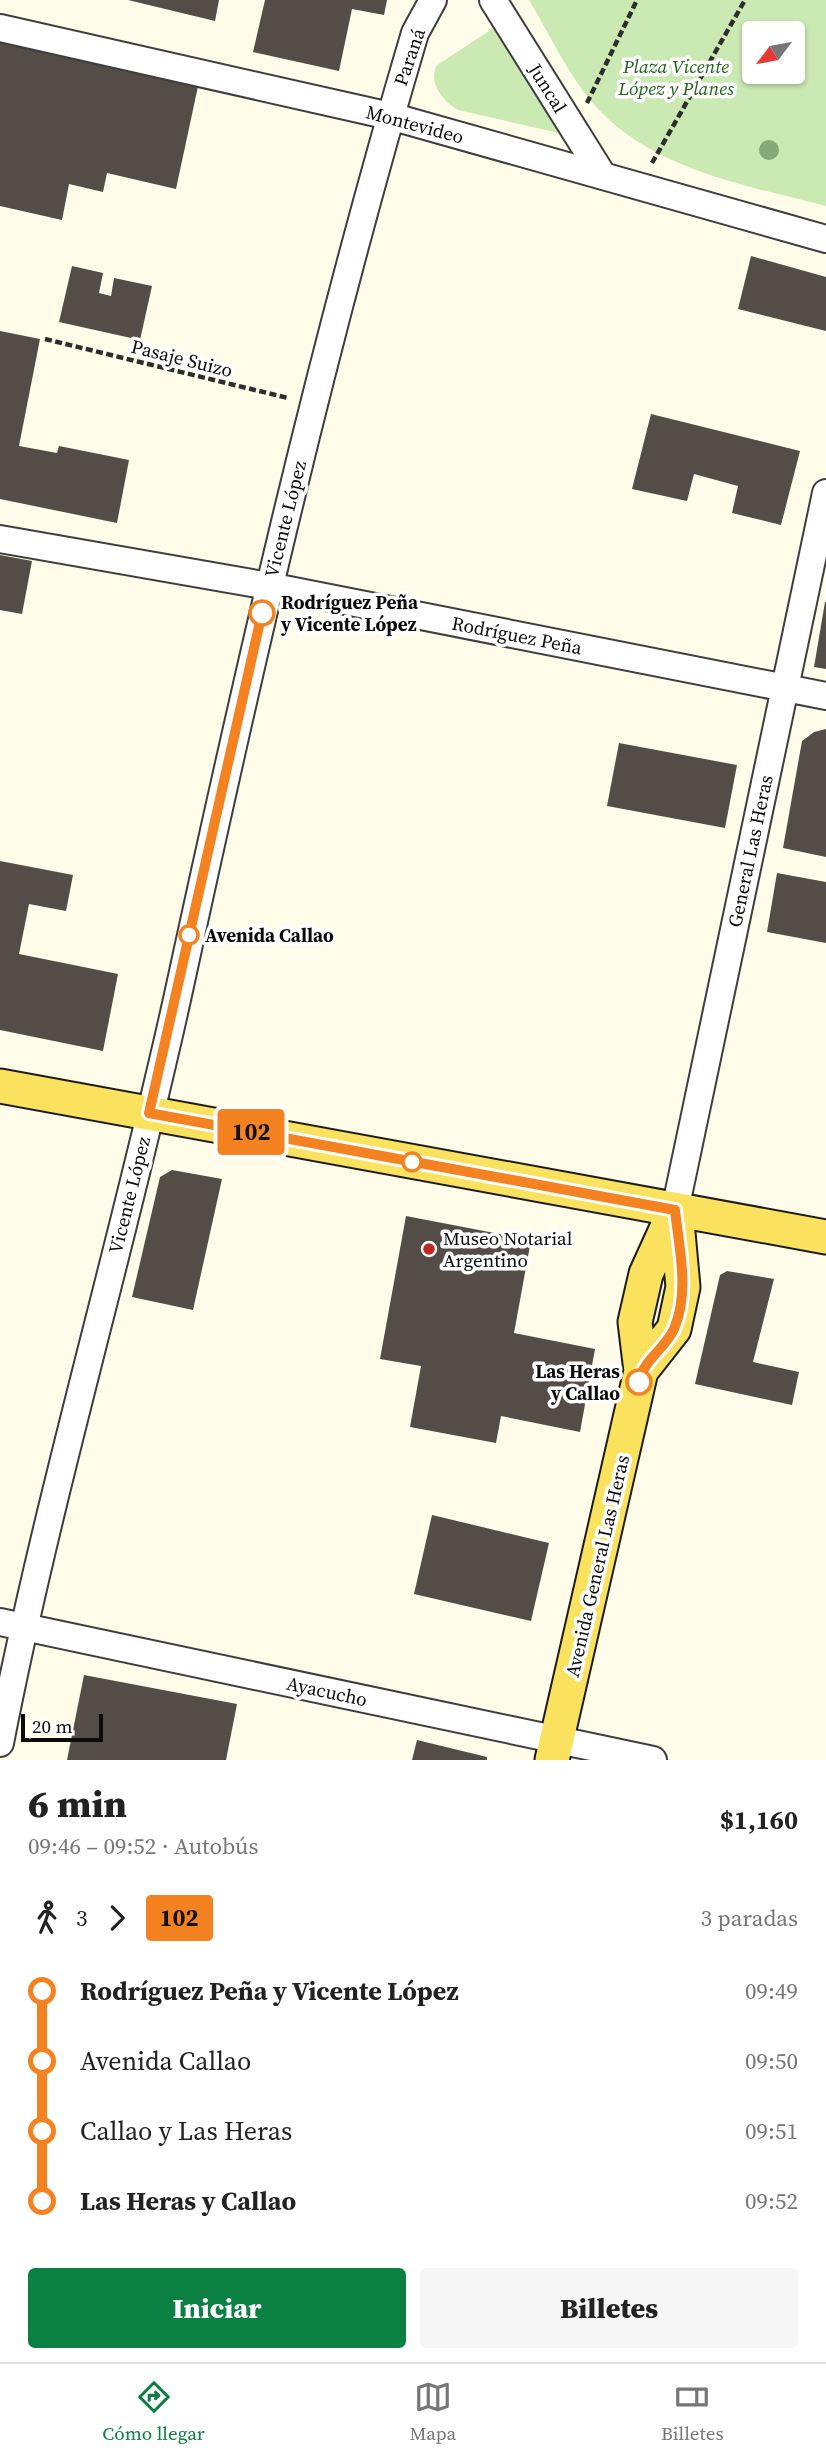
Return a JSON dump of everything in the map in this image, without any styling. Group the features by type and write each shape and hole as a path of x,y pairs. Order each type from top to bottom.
{"main road":[{"path":"0,1086 826,1237"},
{"name":"Avenida General Las Heras","path":"555,1750 641,1371 635,1322 646,1274 675,1210"}],"street":[{"name":"Paraná","path":"390,116 415,33 433,0"},
{"name":"Juncal","path":"493,0 603,176"},
{"name":"Montevideo","path":"0,28 390,116 826,239"},
{"name":"Vicente López","path":"0,1743 11,1625 149,1113 269,586 344,276 390,116"},
{"name":"General Las Heras","path":"675,1210 826,493"},
{"name":"Rodríguez Peña","path":"0,539 269,586 826,696"},
{"name":"Ayacucho","path":"11,1625 555,1750 653,1760"}],"path":[{"path":"572,127 589,99 637,0"},
{"path":"642,187 656,154 746,0"},
{"name":"Pasaje Suizo","path":"45,339 313,404"}],"green space":[{"name":"Plaza Vicente López y Planes","path":"529,0 826,0 826,206 731,181 669,159 614,124 591,101 566,65"},
{"path":"494,28 509,34 572,136 458,110 438,91 434,78 437,65"}],"building":[{"path":"128,0 219,0 215,21"},
{"path":"265,0 387,0 384,15 352,9 339,71 253,52"},
{"path":"0,33 200,77 176,189 107,173 103,192 69,184 62,220 0,206"},
{"path":"751,256 826,277 826,331 738,309"},
{"path":"72,266 103,273 99,293 111,296 114,278 152,286 140,340 59,322"},
{"path":"0,331 40,339 19,446 57,453 59,446 129,460 117,523 0,499"},
{"path":"651,414 800,451 781,525 732,513 738,486 694,474 687,501 632,489"},
{"path":"0,555 32,561 22,614 0,610"},
{"path":"826,602 826,669 814,667"},
{"path":"826,729 826,857 783,848 802,741 814,732"},
{"path":"619,743 737,765 725,828 607,806"},
{"path":"0,861 73,875 66,911 29,904 19,954 118,974 103,1051 0,1030"},
{"path":"777,873 826,882 826,943 767,932"},
{"path":"172,1170 222,1179 193,1310 132,1297 160,1177"},
{"path":"406,1216 531,1240 514,1333 595,1349 580,1432 501,1416 496,1443 410,1427 421,1366 380,1359"},
{"path":"727,1271 774,1279 753,1362 799,1372 792,1405 695,1384 720,1275"},
{"path":"432,1515 549,1543 531,1621 414,1594"},
{"path":"84,1675 237,1704 226,1760 67,1760"},
{"path":"417,1740 487,1757 487,1760 412,1760"}],"bus line":[{"name":"102","path":"262,613 149,1113 675,1210 683,1287 674,1329 641,1371 639,1382"}],"place":[{"name":"Rodríguez Peña y Vicente López","path":"262,613"},
{"name":"Avenida Callao","path":"189,935"},
{"name":"Museo Notarial Argentino","path":"429,1249"},
{"name":"Las Heras y Callao","path":"639,1382"}]}
